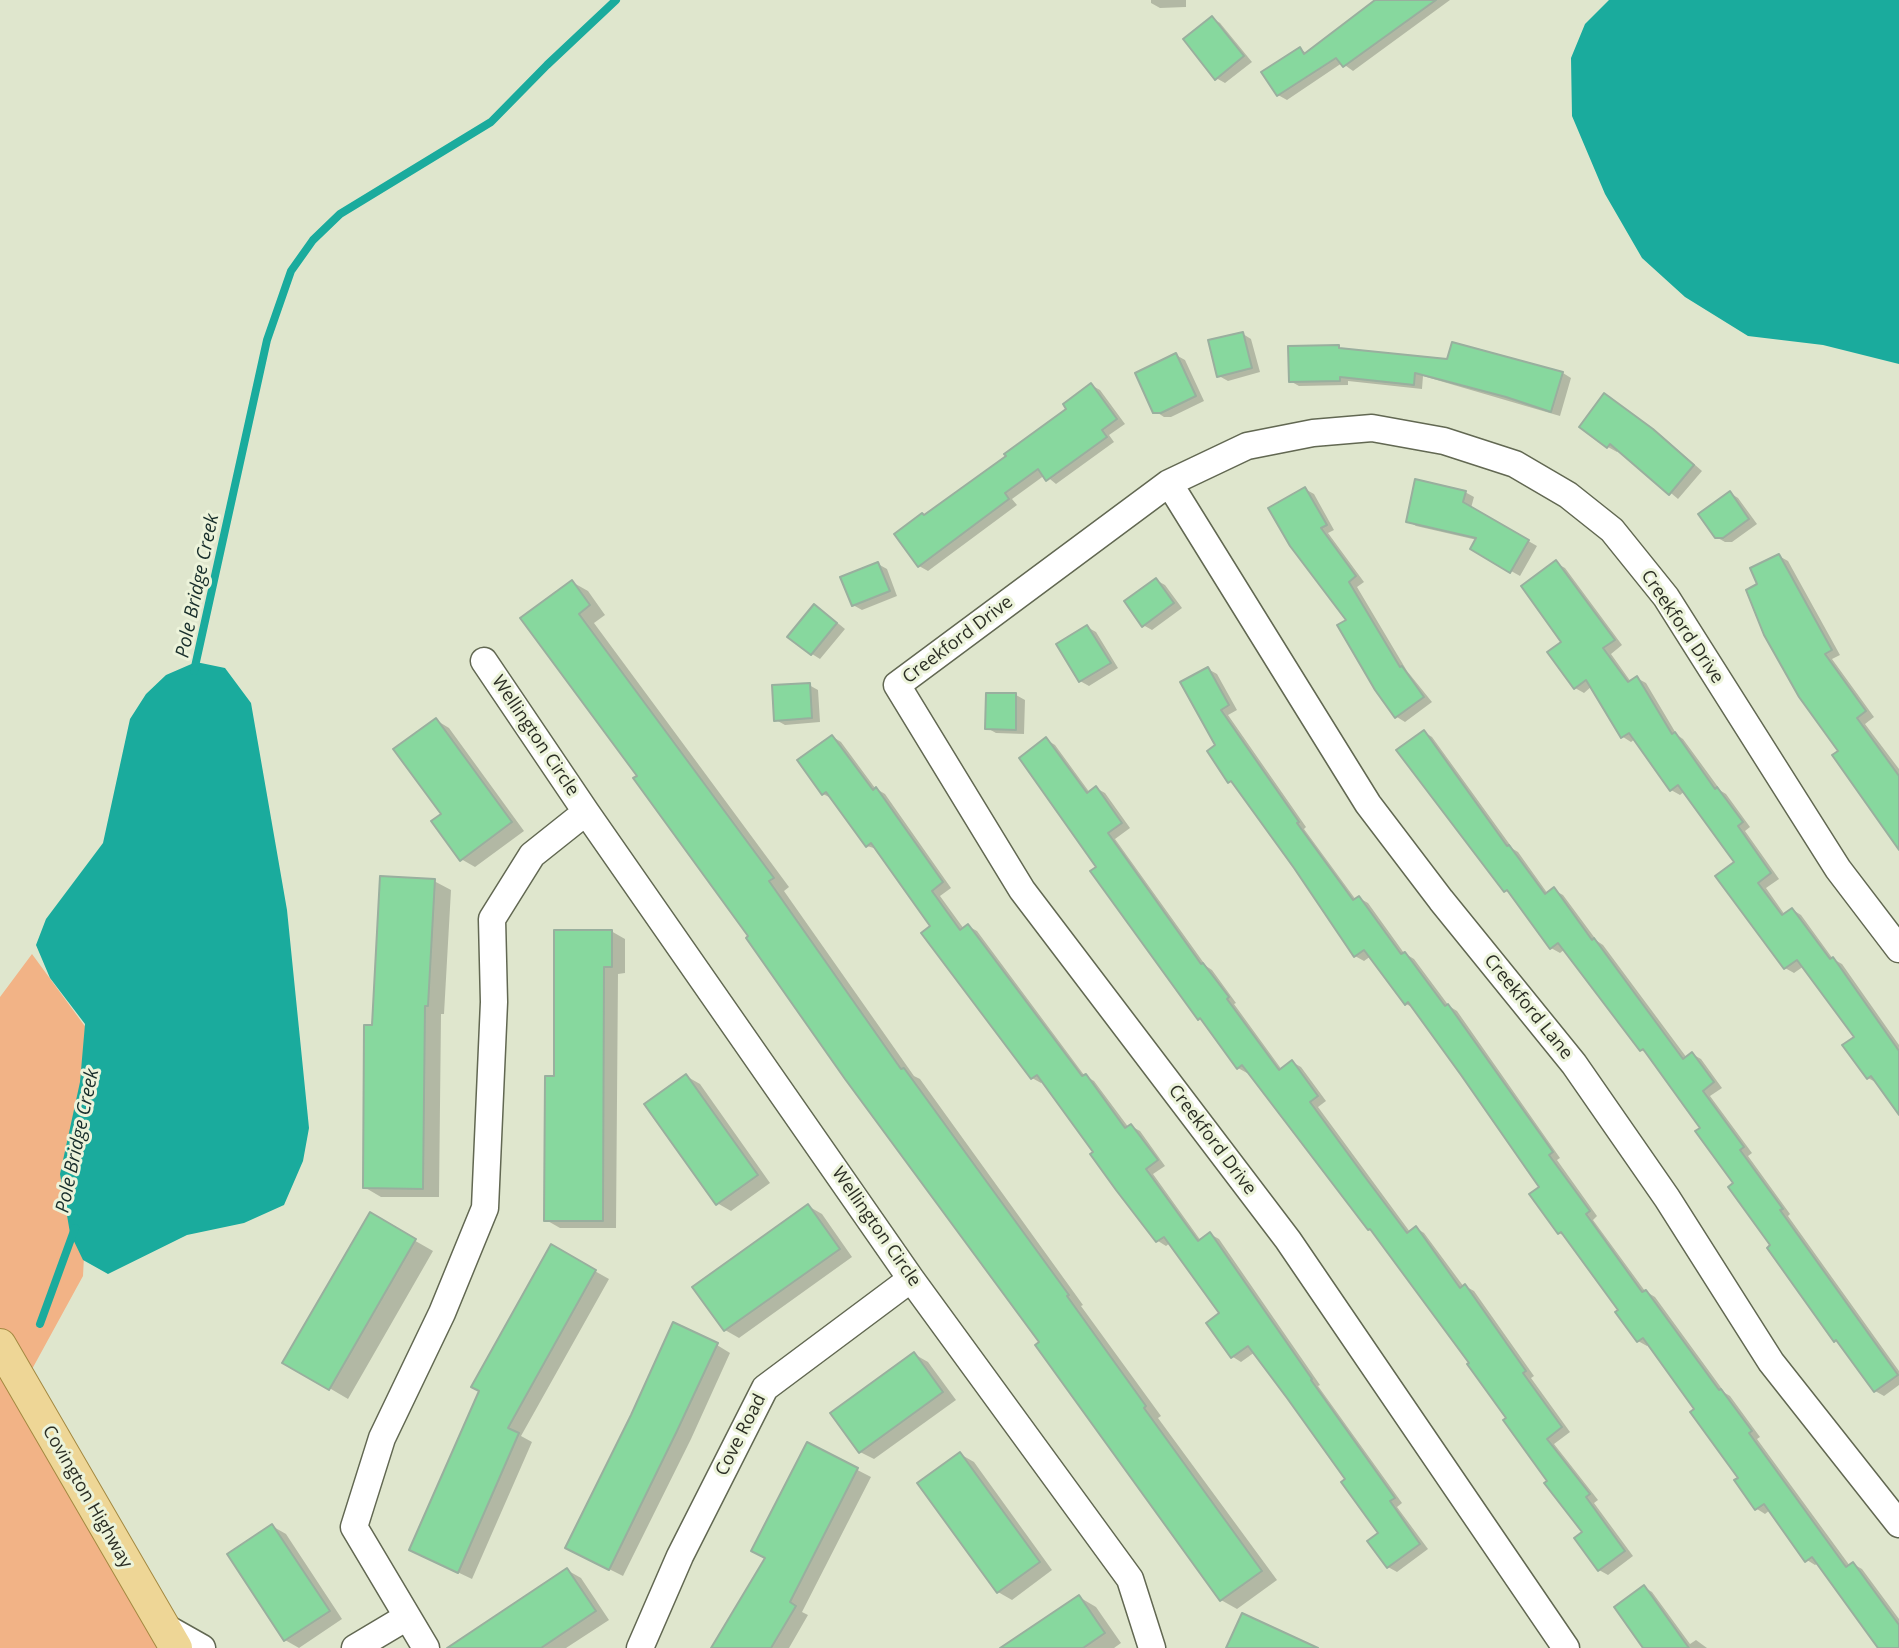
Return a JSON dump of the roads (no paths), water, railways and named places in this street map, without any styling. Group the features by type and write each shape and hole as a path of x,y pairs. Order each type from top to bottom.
{"main road":[{"name":"Covington Highway","path":"0,1345 169,1637"}],"street":[{"name":"Creekford Drive","path":"1566,1648 1288,1240 1022,890 897,685 1169,483 1247,446 1313,433 1372,428 1444,441 1516,464 1568,495 1612,530 1666,597 1838,869 1899,949"},
{"name":"Creekford Lane","path":"1169,483 1368,804 1441,900 1574,1064 1667,1198 1771,1362 1899,1524"},
{"name":"Wellington Circle","path":"484,661 911,1279 1130,1579 1152,1648"},
{"name":"Wellington Circle","path":"424,1647 354,1527 382,1438 442,1312 485,1208 494,1002 492,919 532,855 586,812"},
{"name":"Cove Road","path":"640,1648 680,1556 765,1388 911,1279"},
{"path":"355,1648 407,1617"},
{"path":"169,1637 202,1648"}],"water":[{"path":"1609,0 1899,0 1899,364 1823,345 1748,336 1685,297 1642,258 1605,194 1572,116 1571,58 1585,24"},
{"path":"196,662 225,668 251,703 287,910 309,1128 303,1161 284,1205 244,1223 187,1235 108,1274 83,1260 70,1233 60,1174 80,1082 85,1024 50,978 36,945 46,919 103,843 130,719 146,694 166,675"}],"waterway":[{"name":"Pole Bridge Creek","path":"194,671 267,340 291,271 313,240 340,214 491,122 616,0"},
{"name":"Pole Bridge Creek","path":"40,1324 75,1228"}]}
